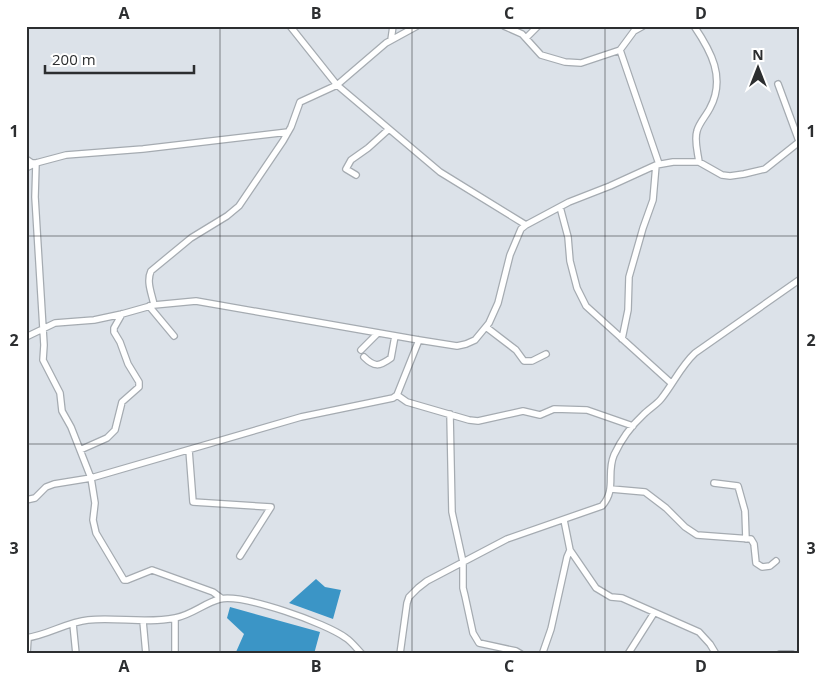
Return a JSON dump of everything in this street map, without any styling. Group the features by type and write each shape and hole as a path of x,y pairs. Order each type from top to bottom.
{"street":[{"path":"290,26 337,85 447,177 526,225"},
{"path":"390,40 393,26"},
{"path":"174,336 152,305 149,275 188,240 239,206 288,132 300,102 337,85 390,40 417,26"},
{"path":"504,26 517,31 526,38 541,55 569,63 585,63 620,50 636,29 643,26"},
{"path":"526,38 538,26"},
{"path":"632,26 632,34"},
{"path":"694,26 709,49 714,60 716,72 715,96 696,133 699,162"},
{"path":"620,50 657,164 653,200 629,276 628,310 622,338"},
{"path":"26,337 54,323 94,320 152,305 184,301 208,302 457,346 466,344 475,340 486,327 498,303 517,237 521,229 526,225 560,207 657,164 699,162 722,175 744,174 765,169 799,142 778,84"},
{"path":"356,175 346,169 351,160 368,148 389,128"},
{"path":"26,168 66,154 143,149 288,132"},
{"path":"26,159 36,163"},
{"path":"36,163 35,197 44,345 43,360 60,393 62,411 71,427 91,478 95,503 93,520 96,533 124,580 152,570 212,592 222,598 257,603 317,622 347,638 362,654"},
{"path":"560,207 568,237 570,261 577,288 586,306 672,384"},
{"path":"400,654 407,603 413,591 427,581 507,539 602,506 608,499 611,489 613,457 621,443 633,426 661,399 688,360 695,353 799,280"},
{"path":"80,450 107,438 115,430 122,402 139,387 139,382 128,364 114,332 114,328 122,314"},
{"path":"486,327 516,350 524,361 532,361 546,354"},
{"path":"361,350 378,333"},
{"path":"364,357 371,364 384,363 391,358 394,336"},
{"path":"26,500 38,496 46,487 91,478 302,417 397,396 419,340"},
{"path":"397,396 407,402 469,420 478,421 523,411 540,415 554,410 587,410 633,426"},
{"path":"450,414 452,512 463,562 463,588 473,633 480,643 516,650 521,654"},
{"path":"189,450 192,502 270,507 240,556"},
{"path":"714,483 738,486 745,511 746,539"},
{"path":"611,489 645,492 666,508 690,532 697,535 753,540 754,556 762,567 770,566 776,561"},
{"path":"564,520 570,550 596,588 610,597 622,598 699,632 716,654"},
{"path":"543,652 551,629 566,557 570,550"},
{"path":"27,654 27,638 53,632 73,624 89,620 143,621 175,618 191,614 222,598"},
{"path":"628,654 654,613"},
{"path":"175,618 175,654"},
{"path":"143,621 146,654"},
{"path":"73,624 76,654"},
{"path":"780,654 792,654"}],"water":[{"path":"316,579 325,587 341,590 333,619 289,603"},
{"path":"230,607 320,632 314,654 238,654 236,652 244,634 227,618"}]}
